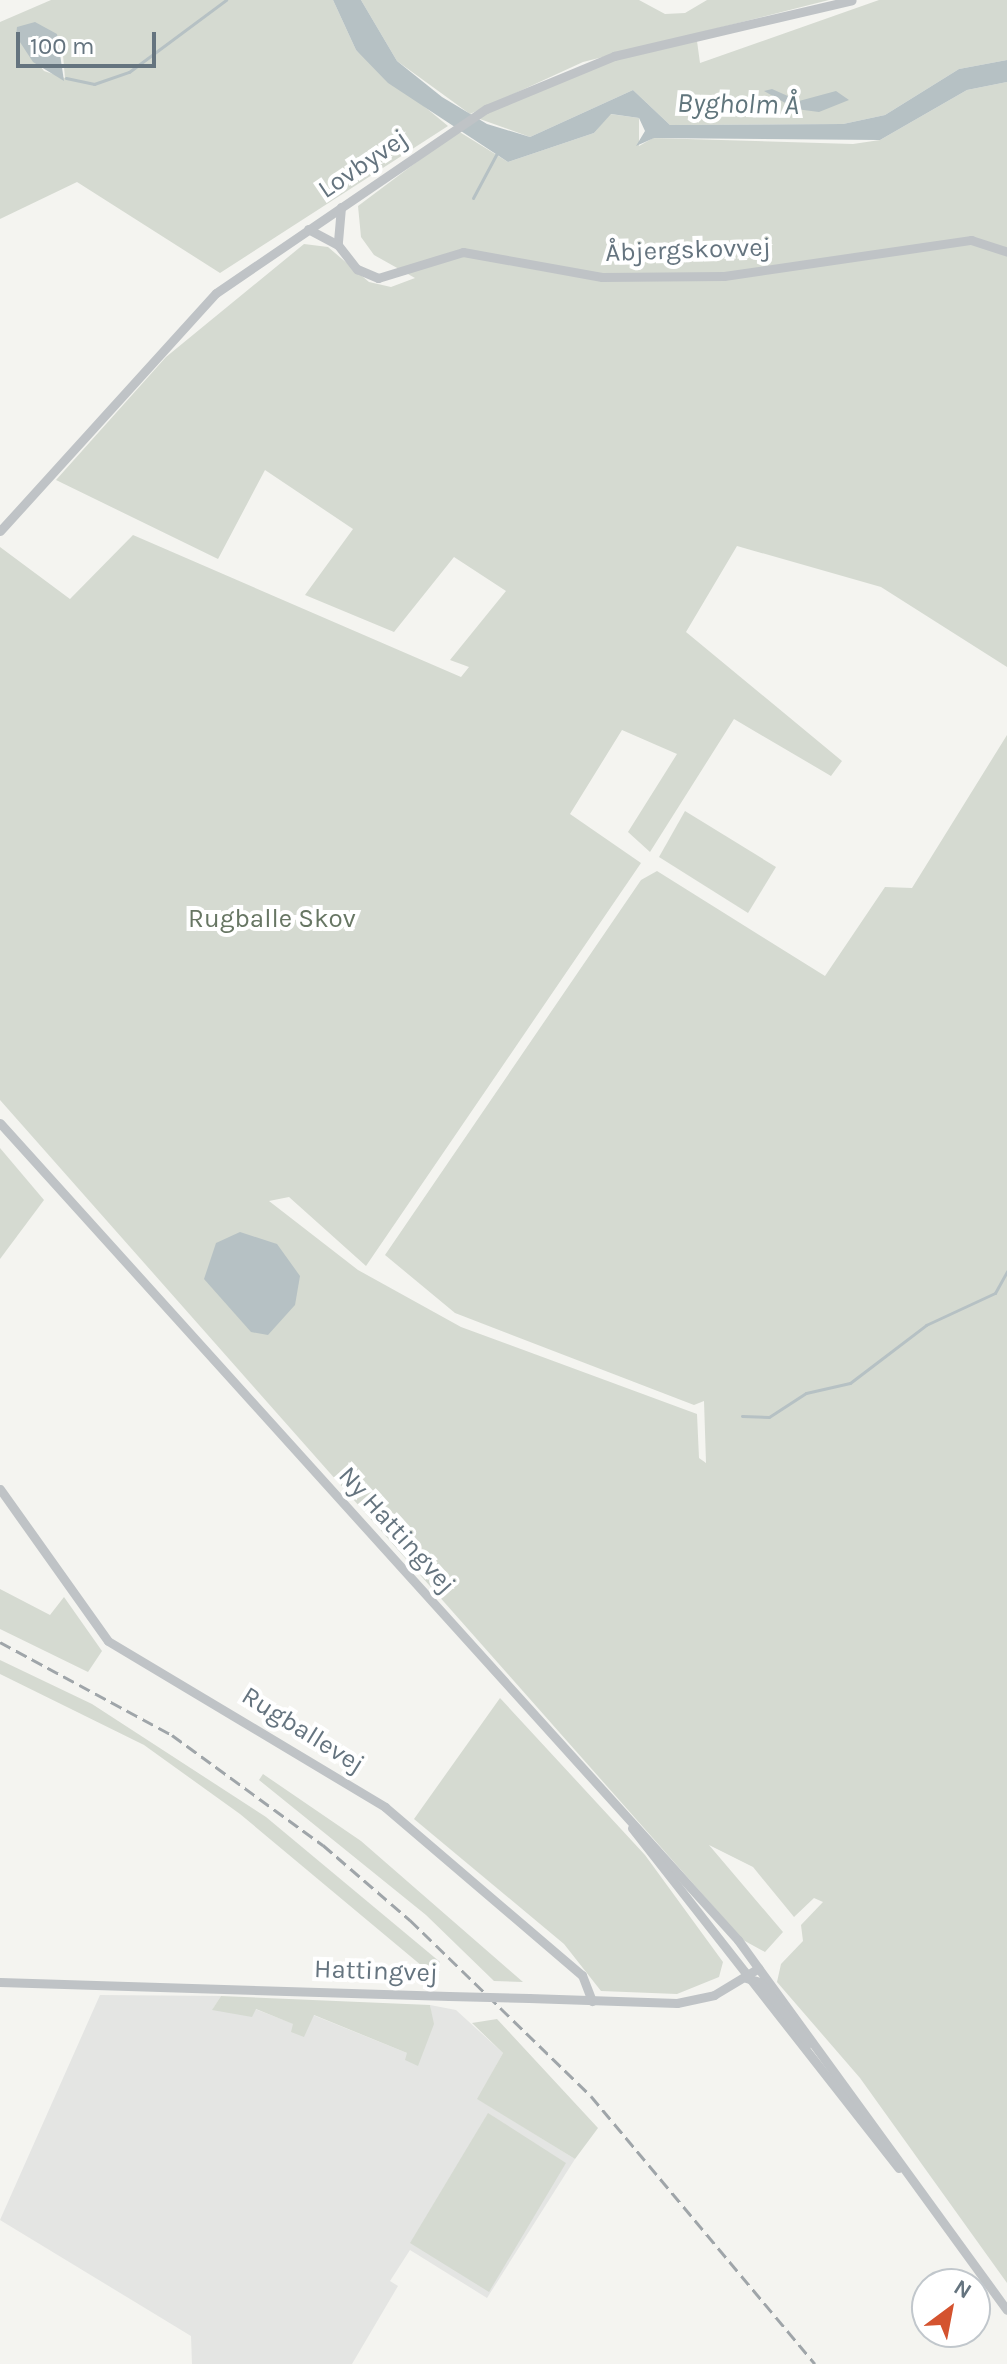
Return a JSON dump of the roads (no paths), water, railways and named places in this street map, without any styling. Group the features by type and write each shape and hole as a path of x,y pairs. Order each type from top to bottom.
{"street":[{"name":"Lovbyvej","path":"0,531 188,319 308,229 486,109 601,59 852,0"},
{"path":"338,245 341,207"},
{"name":"Åbjergskovvej","path":"308,229 338,245 357,269 378,278 463,252 602,277 724,276 971,240 1007,252"},
{"name":"Ny Hattingvej","path":"0,1123 759,1968"},
{"name":"Rugballevej","path":"0,1489 108,1641 385,1807 582,1975 592,2001"},
{"path":"614,1804 745,1978 917,2189"},
{"path":"759,1968 839,2074 917,2189 1007,2310"},
{"name":"Hattingvej","path":"0,1982 677,2003 745,1978 759,1968"},
{"path":"745,1978 760,1982 839,2074"}],"waterway":[{"path":"66,78 94,84 129,72 226,0"},
{"path":"473,198 497,153"},
{"path":"742,1416 769,1417 806,1393 850,1383 926,1325 995,1293 1007,1271"}],"railway":[{"path":"0,1642 172,1735 323,1845 410,1920 591,2096 815,2364"}],"water label":[{"name":"Bygholm Å","path":"738,104"}],"park label":[{"name":"Rugballe Skov","path":"272,919"}]}
